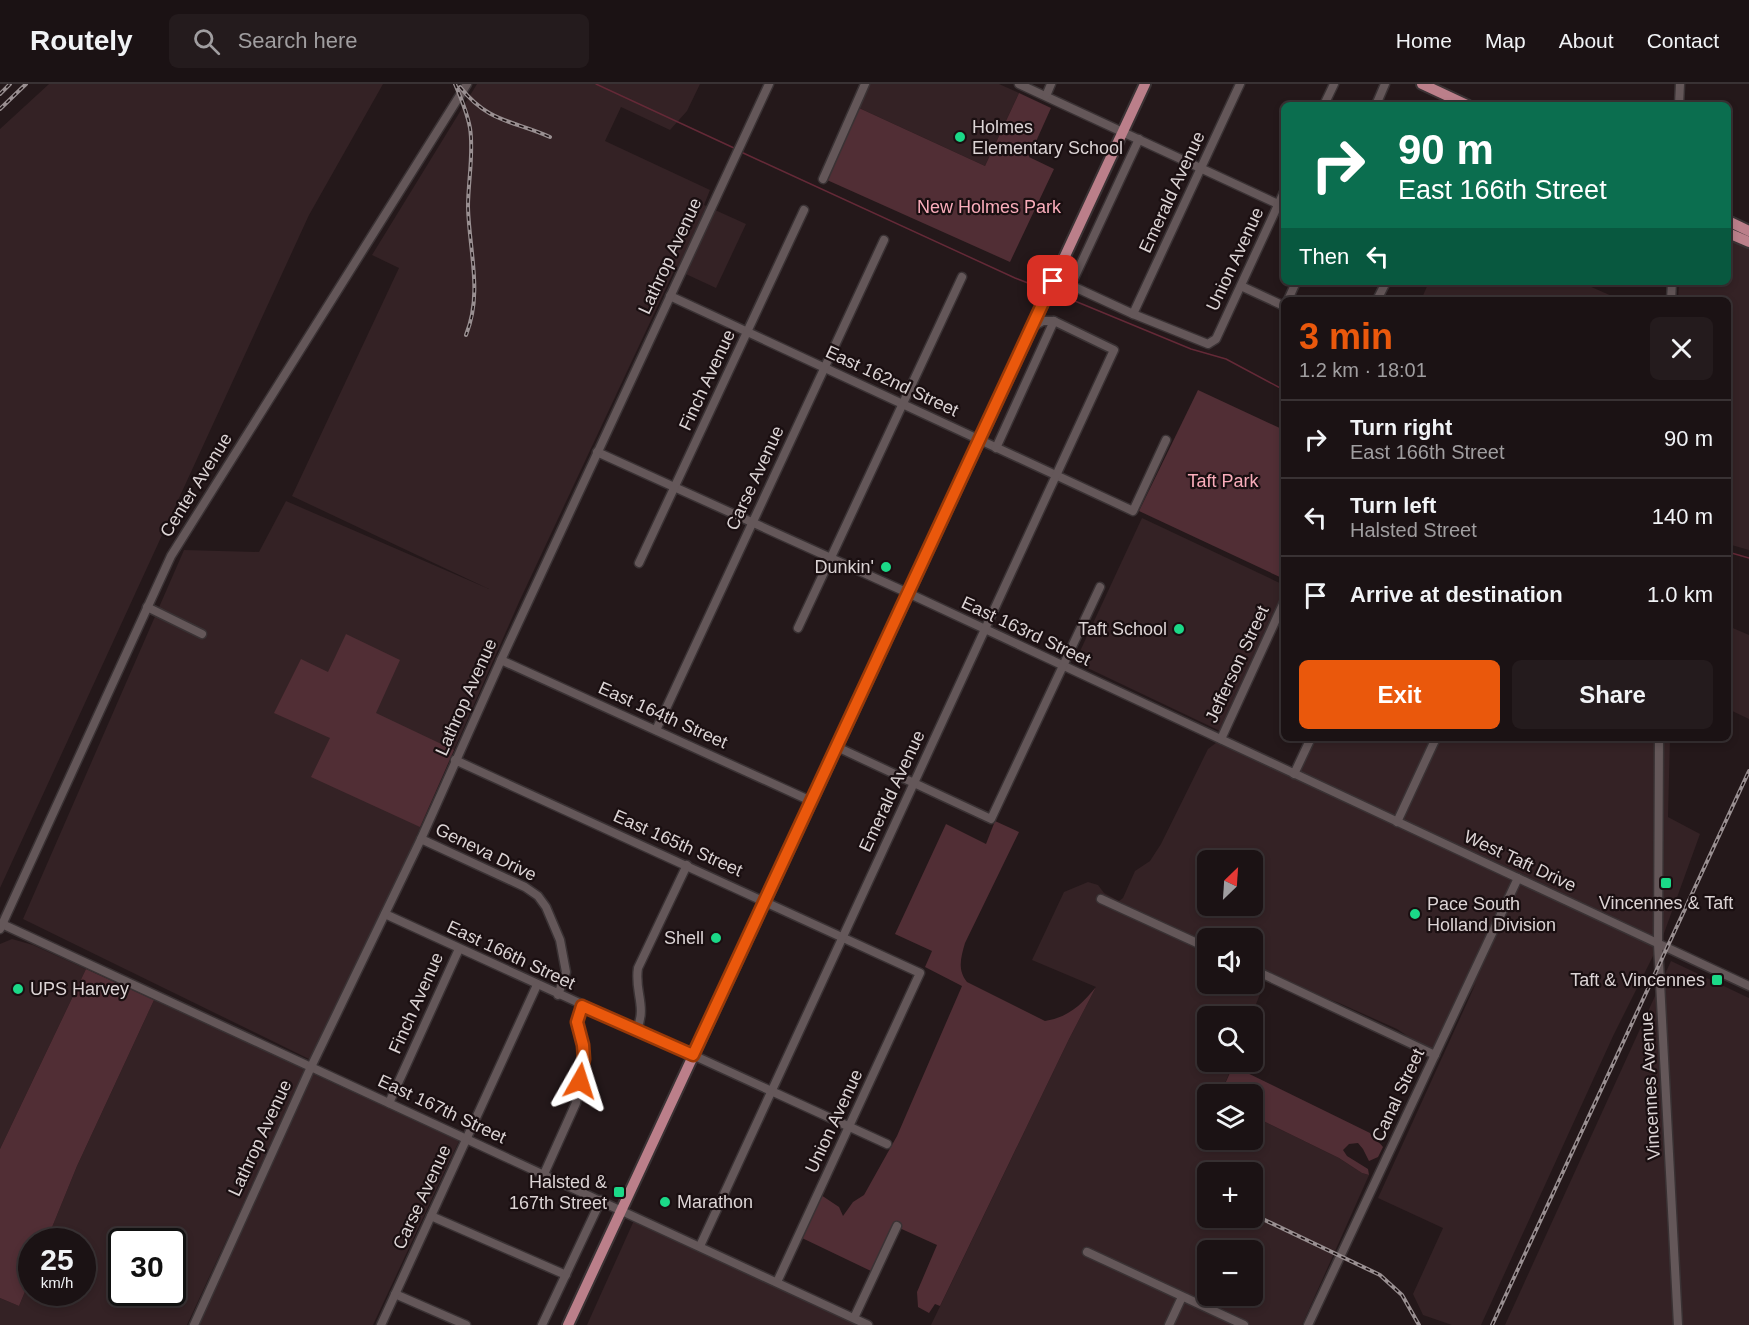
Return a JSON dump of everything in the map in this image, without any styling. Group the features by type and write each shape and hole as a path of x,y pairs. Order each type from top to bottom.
{"main road":[{"path":"568,1325 1145,84"},
{"path":"1422,84 1461,102"},
{"path":"1731,222 1749,231"},
{"path":"1731,233 1749,242"}],"street":[{"name":"Center Avenue","path":"1,926 171,556 467,84"},
{"name":"Lathrop Avenue","path":"194,1325 311,1067 385,914 769,84"},
{"path":"823,179 865,84"},
{"path":"1019,84 1278,204"},
{"path":"1046,96 1051,84"},
{"name":"Emerald Avenue","path":"1133,314 1240,84"},
{"path":"1325,102 1334,84"},
{"path":"1377,102 1385,84"},
{"path":"1679,102 1680,84"},
{"path":"1071,285 1138,139"},
{"name":"Union Avenue","path":"1133,314 1208,344 1216,339 1281,198"},
{"name":"Finch Avenue","path":"639,563 804,210"},
{"name":"Carse Avenue","path":"656,730 884,240"},
{"path":"798,628 962,278"},
{"path":"1054,278 1133,314"},
{"path":"1240,286 1281,305"},
{"name":"East 162nd Street","path":"670,296 1133,511 1166,440"},
{"path":"1044,300 1048,314 1054,321"},
{"path":"1032,327 1043,321 1054,321"},
{"path":"996,448 1054,321"},
{"name":"Emerald Avenue","path":"700,1246 1114,350 1054,321"},
{"name":"East 163rd Street","path":"597,452 908,593 1440,842"},
{"path":"837,747 991,819 1100,587"},
{"path":"147,607 202,634"},
{"name":"Jefferson Street","path":"1221,739 1281,609"},
{"name":"East 164th Street","path":"501,660 811,801"},
{"path":"1294,774 1310,741"},
{"path":"1397,822 1435,741"},
{"name":"Vincennes Avenue","path":"1659,741 1658,944 1678,1325"},
{"name":"East 165th Street","path":"455,760 920,973"},
{"name":"Geneva Drive","path":"420,838 525,887 538,896 546,907 560,940 566,972 558,995"},
{"name":"West Taft Drive","path":"1440,842 1749,986"},
{"path":"637,1029 642,1016 636,980 638,968 687,865"},
{"name":"Canal Street","path":"1308,1325 1518,878"},
{"path":"1101,899 1197,943"},
{"name":"East 166th Street","path":"385,914 887,1144"},
{"name":"East 167th Street","path":"1,926 621,1209 868,1325"},
{"name":"Finch Avenue","path":"389,1104 459,949"},
{"name":"Union Avenue","path":"777,1282 920,973"},
{"path":"1263,974 1435,1055"},
{"name":"Carse Avenue","path":"381,1325 537,985"},
{"path":"544,1174 576,1103 584,1059 577,1022 582,1006"},
{"path":"542,1325 601,1200"},
{"path":"431,1216 566,1275"},
{"path":"854,1318 897,1226"},
{"path":"1087,1252 1244,1325"},
{"path":"395,1294 466,1325"},
{"path":"1169,1325 1182,1297"}],"shaded area":[{"path":"49,84 383,84 309,215 0,888 0,129"},
{"path":"477,84 700,84 687,111 670,130 621,107 605,141 710,190 704,205 746,224 716,288 675,269 519,602 402,869 311,1060 23,919 184,550 259,552 286,501 489,589 292,496 399,268 372,255"},
{"name":"Holmes Elementary School","path":"870,84 999,84 1019,93 985,166 859,108"},
{"path":"1731,240 1749,249 1749,550 1731,545 1731,297 1678,297 1679,285 1731,285"},
{"path":"1428,285 1587,285 1614,297 1422,297"},
{"name":"Taft School","path":"1142,518 1281,584 1281,601 1220,731 1075,662"},
{"path":"1731,627 1749,635 1749,719 1731,710"},
{"path":"1221,739 1294,774 1310,741 1670,741 1668,817 1700,834 1663,936 1614,1034 1481,1325 1452,1325 1423,1315 1413,1294 1443,1228 1378,1198 1476,983 1435,1055 1397,1029 1339,1003 1267,976 1263,986 1263,928 1197,928 1197,994 1260,994 1255,1006 1197,1006 1197,1072 1230,1072 1225,1084 1197,1084 1197,1150 1263,1150 1263,1121 1369,1175 1302,1325 931,1325 1096,987 1032,960 1064,892 1088,882 1098,885 1104,893 1119,901 1123,898 1135,871 1150,861 1161,844 1208,749"},
{"path":"12,939 33,945 86,969 0,1149 0,944"},
{"path":"1671,961 1749,998 1749,1325 1505,1325"},
{"path":"154,1000 305,1070 187,1325 0,1325 0,1298 18,1306 96,1306 96,1228 52,1228 77,1166"},
{"path":"313,1074 459,1141 373,1325 197,1325"},
{"path":"636,1216 868,1325 587,1325"}],"green space":[{"name":"New Holmes Park","path":"1019,93 1051,108 1029,157 1054,169 1010,262 827,180 859,108 985,166"},
{"name":"Taft Park","path":"1198,390 1281,429 1281,578 1139,511"},
{"path":"346,634 400,660 376,713 454,750 420,827 311,777 330,738 274,713 301,659 328,672"},
{"path":"995,821 1019,832 965,943 961,963 962,973 967,982 1045,1021 1061,1017 1074,1009 1096,987 940,1306 935,1304 929,1313 918,1307 917,1292 937,1245 895,1226 873,1272 802,1238 821,1195 839,1207 843,1216 853,1202 864,1195 897,1136 962,986 925,967 932,951 895,934 946,824 986,844"},
{"path":"86,969 154,1000 77,1166 52,1228 18,1228 18,1306 0,1298 0,1149"},
{"path":"1230,1072 1245,1072 1370,1133 1383,1147 1378,1157 1369,1161 1358,1143 1349,1144 1343,1150 1347,1156 1368,1169 1369,1175 1263,1121 1263,1084 1225,1084"}],"waterway":[{"path":"596,84 734,148"},
{"path":"741,152 1015,278 1046,290"},
{"path":"1053,292 1191,349 1226,359 1281,388"},
{"path":"1731,553 1749,558"}],"railway":[{"path":"0,94 10,84"},
{"path":"0,109 26,84"},
{"path":"455,84 467,116 471,138 468,207 474,271 474,303 466,335"},
{"path":"460,87 481,108 491,114 550,137"},
{"path":"1492,1325 1749,771"},
{"path":"1263,1219 1380,1275 1402,1295 1419,1325"}],"place":[{"name":"Holmes Elementary School","path":"960,137"},
{"name":"Dunkin'","path":"886,567"},
{"name":"Taft School","path":"1179,629"},
{"name":"Vincennes & Taft","path":"1666,883"},
{"name":"Pace South Holland Division","path":"1415,914"},
{"name":"Shell","path":"716,938"},
{"name":"Taft & Vincennes","path":"1717,980"},
{"name":"UPS Harvey","path":"18,989"},
{"name":"Halsted & 167th Street","path":"619,1192"},
{"name":"Marathon","path":"665,1202"}],"route":[{"path":"580,1081 584,1059 577,1022 582,1006 693,1055 1053,281"}]}
